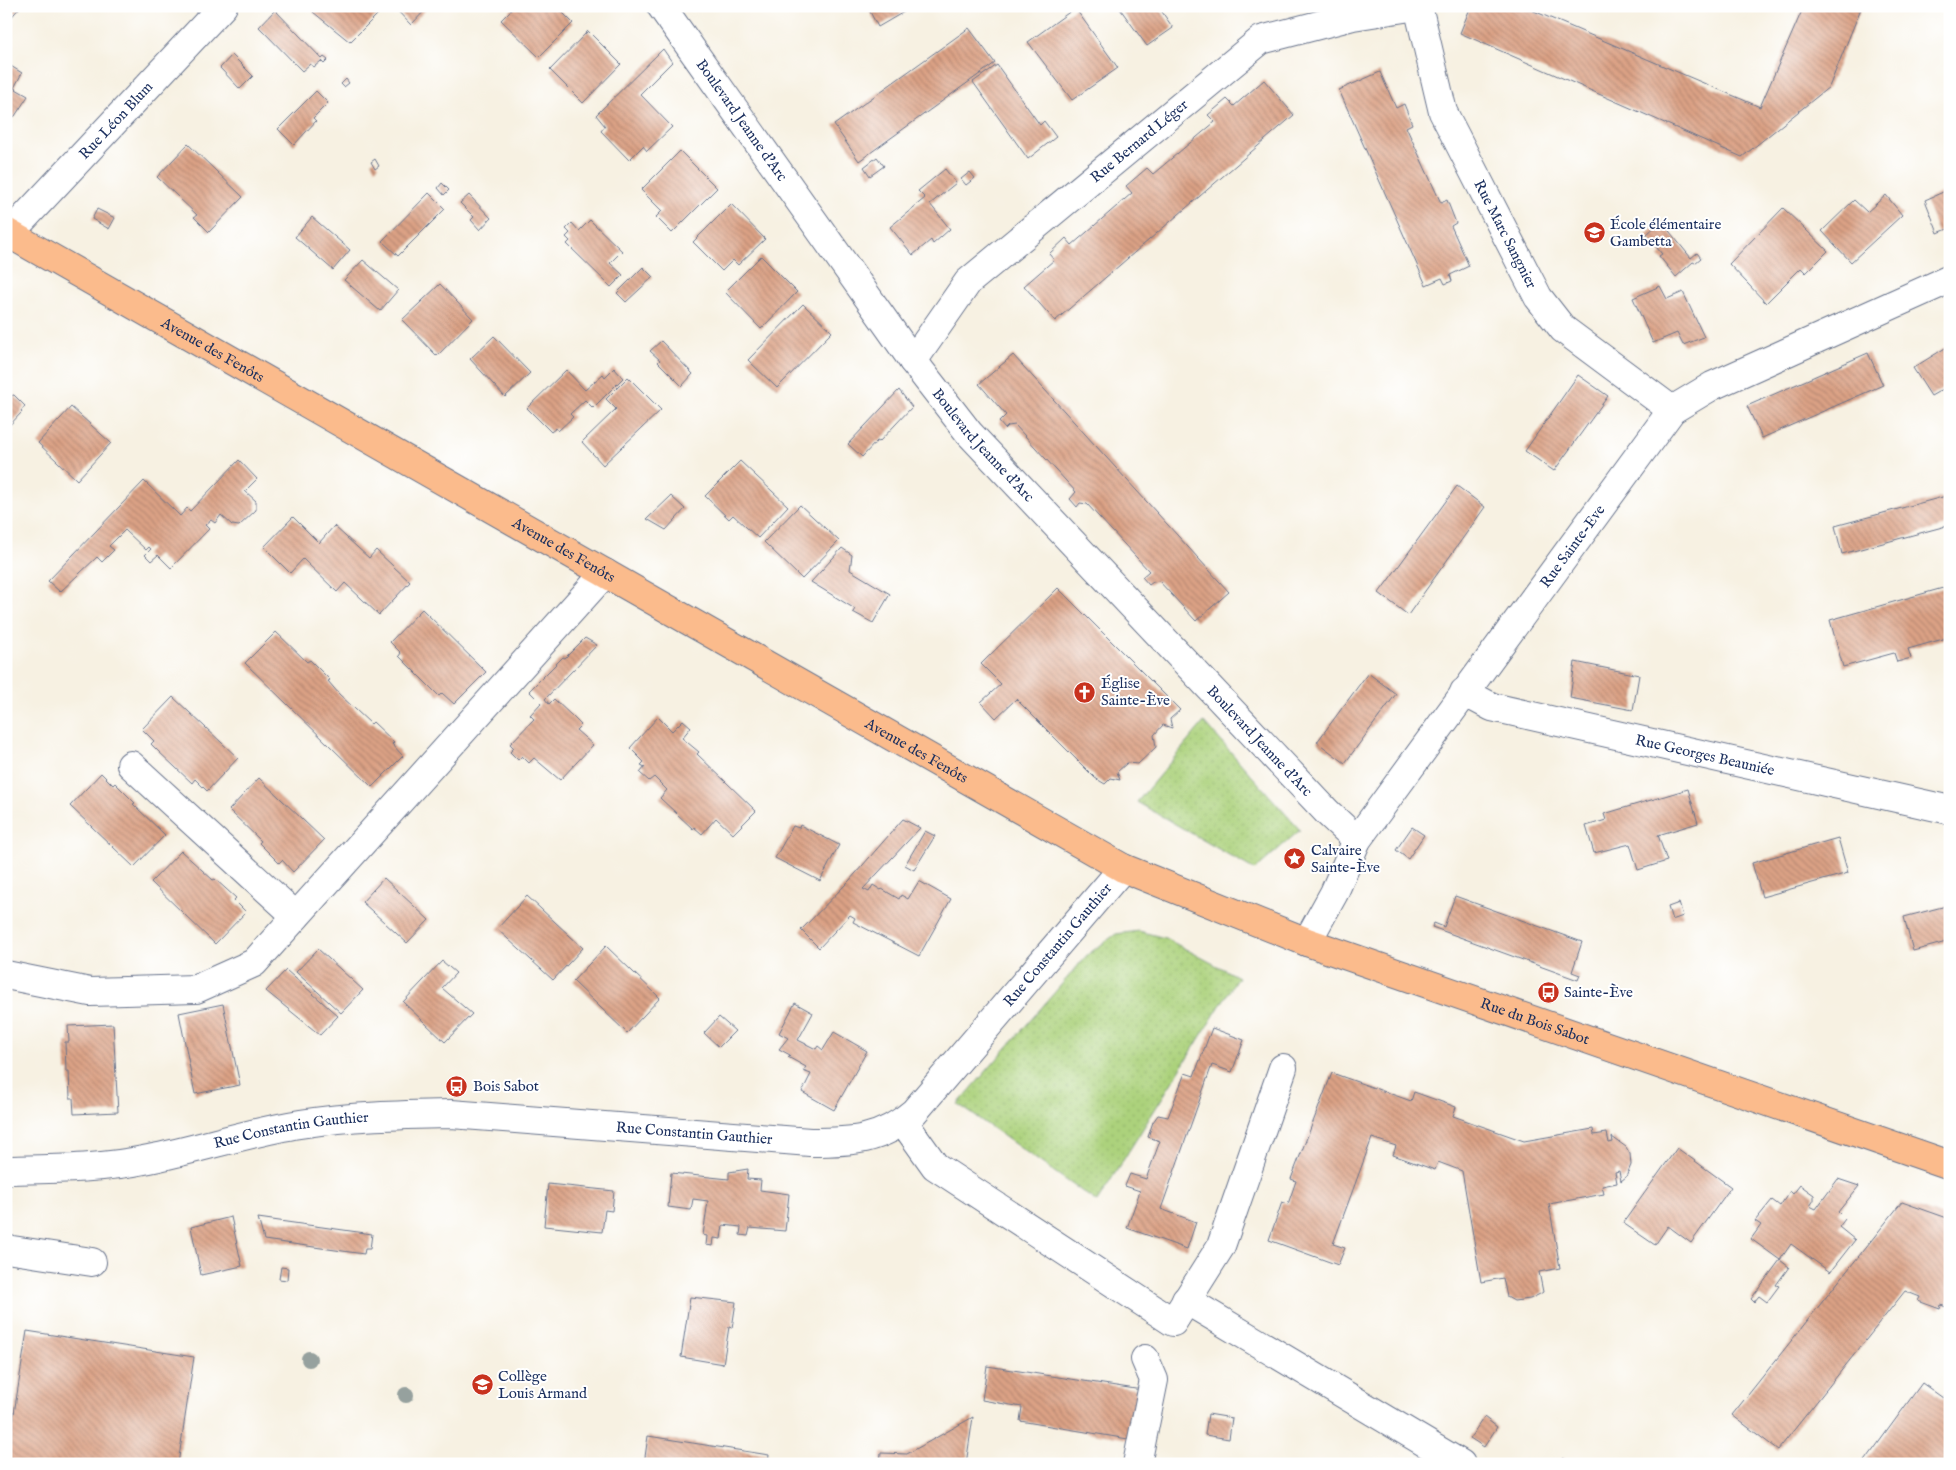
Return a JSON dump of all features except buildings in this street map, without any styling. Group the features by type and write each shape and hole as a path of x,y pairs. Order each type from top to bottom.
{"main road":[{"name":"Avenue des Fenôts","path":"8,233 1123,868"},
{"name":"Rue du Bois Sabot","path":"1123,868 1307,942 1950,1165"}],"street":[{"name":"Rue Léon Blum","path":"8,233 223,6"},
{"name":"Boulevard Jeanne d'Arc","path":"661,6 913,361 969,433 1356,840"},
{"name":"Rue Bernard Léger","path":"913,361 968,282 1261,40 1353,16 1417,6"},
{"name":"Rue Marc Sangnier","path":"1417,6 1443,112 1538,297 1563,329 1672,410"},
{"name":"Rue Sainte-Eve","path":"1307,942 1334,893 1356,840 1672,410 1712,386 1950,279"},
{"path":"6,975 90,992 196,989 254,963 605,573"},
{"name":"Rue Georges Beauniée","path":"1464,692 1492,707 1950,810"},
{"path":"131,764 296,916"},
{"name":"Rue Constantin Gauthier","path":"6,1170 96,1167 149,1160 258,1131 348,1117 395,1115 451,1114 810,1142 862,1140 889,1130 914,1112 1123,868"},
{"path":"903,1121 935,1166 1173,1322 1221,1246 1284,1068"},
{"path":"6,1249 92,1262"},
{"path":"1186,1300 1461,1464"},
{"path":"1137,1464 1154,1380 1145,1359"}],"green space":[{"path":"1204,722 1300,830 1255,870 1137,802"},
{"path":"1139,931 1165,938 1238,977 1097,1202 958,1104 1087,955 1116,934"}],"place":[{"name":"École élémentaire Gambetta","path":"1594,233"},
{"name":"Église Sainte-Ève","path":"1085,692"},
{"name":"Calvaire Sainte-Ève","path":"1295,859"},
{"name":"Sainte-Ève","path":"1548,992"},
{"name":"Bois Sabot","path":"457,1086"},
{"name":"Collège Louis Armand","path":"482,1385"}]}
